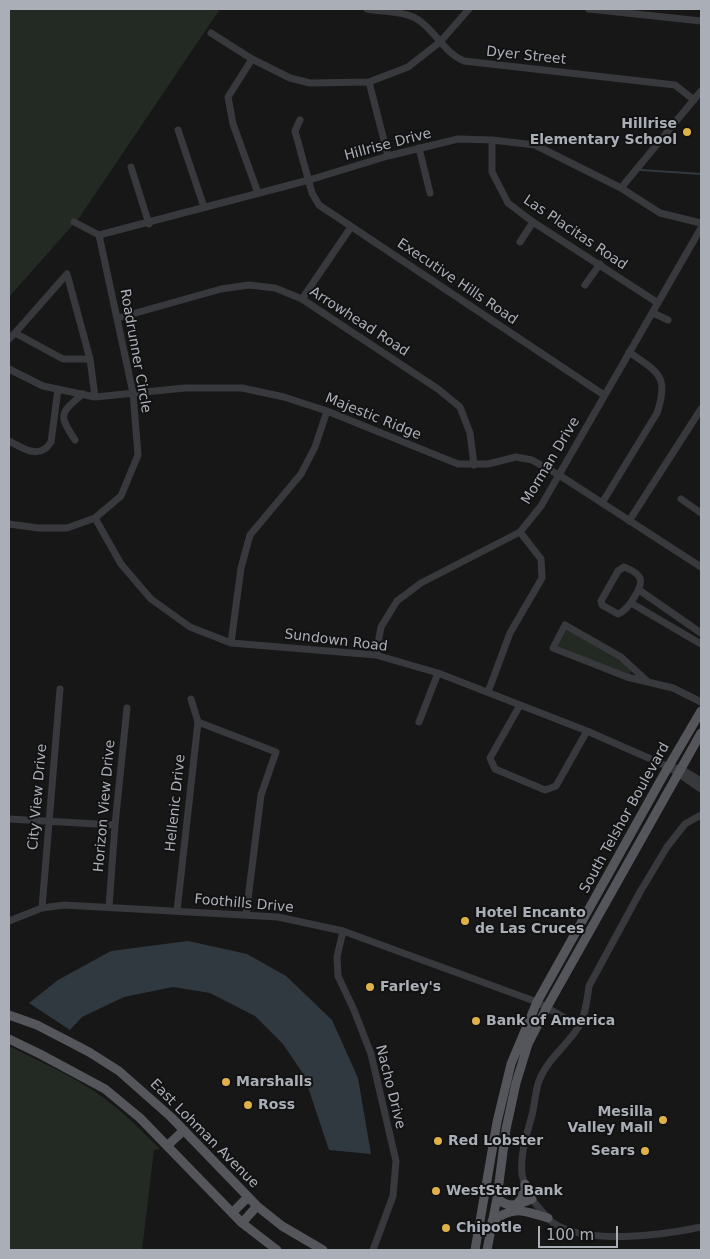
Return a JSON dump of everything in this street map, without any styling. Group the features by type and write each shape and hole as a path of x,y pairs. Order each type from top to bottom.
{"main road":[{"name":"South Telshor Boulevard","path":"475,1250 494,1137 509,1072 537,1002 701,711"},
{"name":"South Telshor Boulevard","path":"487,1250 497,1198 506,1129 516,1083 528,1044 547,1006 701,733"},
{"name":"East Lohman Avenue","path":"12,1017 37,1025 89,1052 119,1071 171,1116 257,1206 282,1226 323,1250"},
{"path":"9,1039 105,1089 140,1118 242,1223 276,1250"},
{"path":"167,1146 184,1130"},
{"path":"494,1137 500,1144 496,1180 498,1188"},
{"path":"518,1207 525,1184"},
{"path":"232,1213 248,1197"},
{"path":"497,1198 504,1205 518,1207 548,1218"},
{"path":"492,1221 506,1212 533,1200"},
{"path":"242,1223 257,1206"}],"street":[{"name":"Dyer Street","path":"367,9 412,17 420,21 453,55 464,61 675,85 694,100"},
{"path":"211,33 252,59 290,78 310,83 369,82 408,67 440,42 469,9"},
{"path":"589,9 701,20"},
{"path":"252,59 228,98 233,124 258,193"},
{"path":"369,82 388,156"},
{"path":"621,188 701,91"},
{"name":"Executive Hills Road","path":"300,120 295,131 312,193 319,205 604,395"},
{"path":"178,130 204,207"},
{"name":"Hillrise Drive","path":"99,235 149,224 388,156 458,139 492,140 535,145 621,188 660,213 701,223"},
{"name":"Las Placitas Road","path":"492,140 492,172 508,203 533,222 658,303"},
{"path":"419,148 430,193"},
{"path":"131,167 149,224"},
{"path":"74,222 99,235"},
{"path":"520,242 533,222"},
{"path":"302,299 351,227"},
{"name":"Morman Drive","path":"376,655 381,627 398,601 421,583 520,532 541,506 701,228"},
{"name":"Roadrunner Circle","path":"9,524 38,528 67,528 95,518 121,496 138,455 133,393 99,235"},
{"path":"585,285 600,264"},
{"path":"9,339 67,274 90,359 95,397"},
{"name":"Arrowhead Road","path":"118,318 221,289 249,285 275,288 302,299 438,389 460,407 470,433 474,465"},
{"path":"653,313 668,320"},
{"path":"15,333 63,358 90,359"},
{"path":"602,503 658,412 661,402 662,378 656,371 629,352"},
{"name":"Majestic Ridge","path":"9,369 43,386 95,397 185,388 242,388 284,397 327,411 444,460 458,464 488,464 516,457 532,460 559,475 701,567"},
{"path":"9,442 35,452 47,449 51,442 58,389"},
{"path":"75,440 64,424 64,413 83,394"},
{"path":"629,521 701,410"},
{"path":"231,643 241,568 250,535 301,474 315,447 327,411"},
{"path":"681,500 701,513"},
{"name":"Sundown Road","path":"95,518 120,564 151,599 190,627 231,643 376,655 438,674 588,731 680,772 701,787"},
{"path":"488,692 510,633 542,578 541,559 520,532"},
{"path":"624,567 635,571 641,579 641,586 631,603 623,612 618,614 602,605 601,601 618,571 624,567"},
{"path":"639,590 701,633"},
{"path":"631,603 701,644"},
{"path":"647,681 620,657 565,625 553,648 627,677 672,688 701,702"},
{"path":"419,722 438,674"},
{"name":"City View Drive","path":"42,908 60,688"},
{"name":"Hellenic Drive","path":"177,911 198,722 192,699"},
{"path":"520,704 490,758 495,769 545,790 556,786 588,731"},
{"name":"Horizon View Drive","path":"109,907 127,708"},
{"path":"198,722 276,752 261,795 246,915"},
{"path":"701,814 685,824 674,837 640,892 589,986 586,1007 579,1026 556,1053 539,1080 524,1146 522,1175 533,1200 548,1218 561,1227 582,1233 611,1236 674,1233 701,1227"},
{"path":"9,819 115,825"},
{"name":"Foothills Drive","path":"9,921 42,908 64,905 278,917 344,931 547,1006 579,1026"},
{"name":"Nacho Drive","path":"344,931 337,957 338,976 371,1054 396,1161 393,1196 373,1250"}],"shaded area":[{"path":"9,9 220,9 79,218 9,297"},
{"path":"567,629 623,662 632,670 629,675 558,646"},
{"path":"188,941 247,954 286,976 332,1020 358,1078 371,1154 329,1150 304,1075 283,1044 255,1016 210,993 173,987 124,997 82,1017 70,1030 29,1003 58,980 111,951"},
{"path":"9,1046 97,1093 122,1112 160,1149 154,1150 142,1250 9,1250"}],"waterway":[{"path":"641,170 701,174"}],"place":[{"name":"Hillrise Elementary School","path":"687,132"},
{"name":"Hotel Encanto de Las Cruces","path":"465,921"},
{"name":"Farley's","path":"370,987"},
{"name":"Bank of America","path":"476,1021"},
{"name":"Marshalls","path":"226,1082"},
{"name":"Ross","path":"248,1105"},
{"name":"Mesilla Valley Mall","path":"663,1120"},
{"name":"Red Lobster","path":"438,1141"},
{"name":"Sears","path":"645,1151"},
{"name":"WestStar Bank","path":"436,1191"},
{"name":"Chipotle","path":"446,1228"}]}
